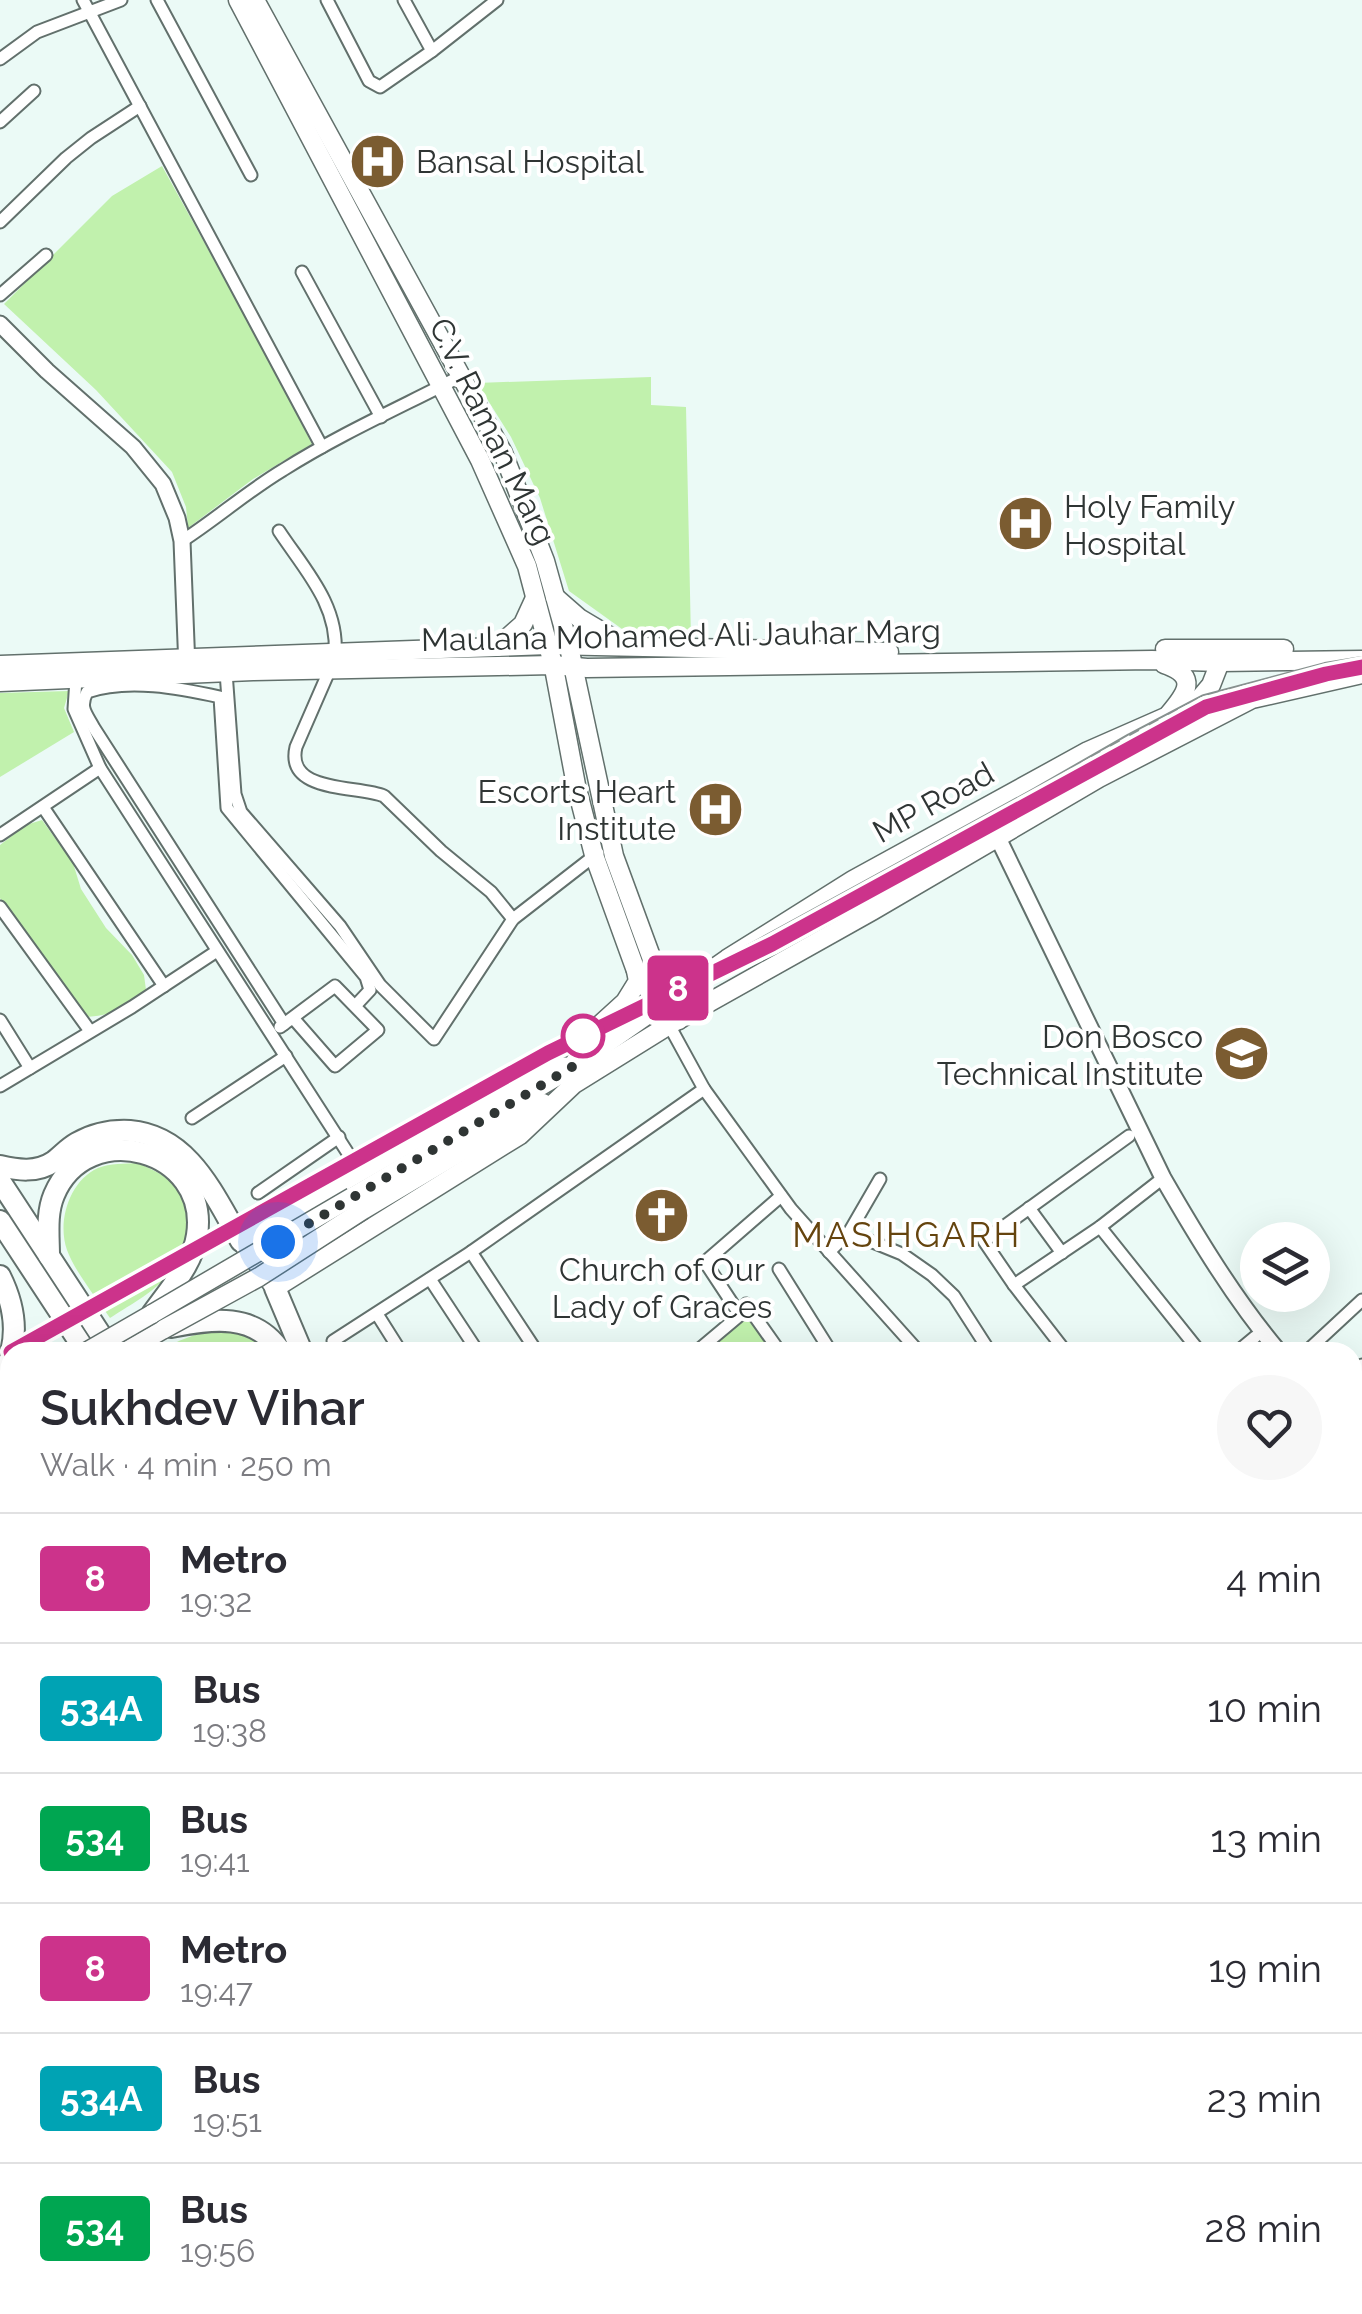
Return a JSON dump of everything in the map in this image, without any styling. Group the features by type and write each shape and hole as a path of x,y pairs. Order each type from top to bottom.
{"highway":[{"path":"0,1166 28,1170 45,1167 78,1142 109,1132 132,1131 153,1136 190,1160 241,1240"},
{"path":"48,1256 50,1210 63,1180 88,1158 120,1149 136,1150 167,1163 189,1188 198,1219 197,1236 158,1321 235,1320 258,1329 273,1342"},
{"path":"0,1181 105,1342"},
{"path":"0,1220 79,1342"},
{"path":"0,1276 12,1307 13,1342"},
{"path":"274,1288 298,1342"}],"main road":[{"name":"C.V. Raman Marg","path":"238,0 480,460 527,566 554,665 576,785 594,855 674,1022"},
{"name":"C.V. Raman Marg","path":"255,0 503,452 555,596 612,846 644,965"},
{"path":"555,596 590,625 631,648"},
{"path":"496,647 528,618 535,597"},
{"name":"Maulana Mohamed Ali Jauhar Marg","path":"0,682 76,679 187,667 226,672 548,645 587,668 1152,660 1362,650"},
{"name":"Maulana Mohamed Ali Jauhar Marg","path":"0,665 187,667 333,661 554,665 571,656 631,648 1362,660"},
{"path":"1220,655 1212,686 1234,707"},
{"path":"1152,660 1179,669 1185,676 1187,688 1182,699 1165,719"},
{"name":"MP Road","path":"573,1075 872,911 1098,778 1234,707 1252,699 1362,674"},
{"name":"MP Road","path":"573,1075 663,1004 853,880 1088,751 1195,704 1212,686"},
{"path":"573,1075 553,1066 534,1071 241,1240 274,1288 520,1135 573,1075 592,1032 625,1002 644,965 698,978 727,960"},
{"path":"135,1342 158,1321 278,1242 573,1075"},
{"path":"109,1342 158,1321"}],"street":[{"path":"83,0 322,447"},
{"path":"0,58 37,32 121,0"},
{"path":"157,0 251,176"},
{"path":"327,0 369,81 382,86 496,0"},
{"path":"404,0 432,52"},
{"path":"0,122 34,91"},
{"path":"0,222 66,158 140,106"},
{"path":"0,295 46,255"},
{"path":"302,272 381,416"},
{"path":"0,324 132,447 163,484 178,518 182,541 187,667"},
{"path":"182,541 280,471 461,376"},
{"path":"279,530 330,608 336,639 333,661 296,748 294,756 300,770 317,783 384,796 491,892 513,919"},
{"path":"226,672 235,794 241,812 340,926 380,984 434,1039 513,919 594,855 612,846"},
{"path":"76,679 74,709 100,768 360,1172"},
{"path":"271,1034 289,1021 335,986 378,1030 335,1066 289,1021 94,728 82,707 88,692 126,686 178,688 220,697 227,808 366,977 370,990 356,1006"},
{"path":"0,835 100,768"},
{"path":"43,806 164,986"},
{"path":"997,836 1163,1178 1270,1342"},
{"path":"0,907 90,1031"},
{"path":"0,1086 217,952"},
{"path":"0,1020 30,1068"},
{"path":"674,1022 704,1089 782,1196 909,1342"},
{"path":"192,1118 286,1056"},
{"path":"333,1341 471,1252 704,1089"},
{"path":"1058,1342 984,1240 1129,1136"},
{"path":"258,1192 339,1137"},
{"path":"1014,1286 1100,1228 1163,1178"},
{"path":"830,1252 847,1236 880,1179"},
{"path":"708,1342 740,1315 705,1262 782,1196"},
{"path":"1030,1208 1062,1253"},
{"path":"1100,1228 1192,1342"},
{"path":"847,1236 863,1237 902,1254 932,1275 954,1296 984,1342"},
{"path":"471,1252 531,1342"},
{"path":"779,1270 825,1342"},
{"path":"430,1279 471,1342"},
{"path":"1317,1342 1362,1300"},
{"path":"746,1304 773,1342"},
{"path":"378,1314 395,1342"},
{"path":"1248,1342 1254,1337"}],"green space":[{"path":"162,166 312,444 253,479 188,528 186,507 172,472 96,390 4,304 112,196"},
{"path":"651,377 651,405 686,407 691,639 629,634 569,591 540,498 511,437 477,383"},
{"path":"69,691 64,708 74,732 0,777 0,693"},
{"path":"42,820 73,863 81,889 106,928 132,955 144,975 146,990 110,1013 84,1017 0,898 0,845 26,825"},
{"path":"138,1163 164,1177 179,1192 186,1214 185,1238 178,1261 166,1278 110,1318 70,1258 64,1239 65,1215 73,1192 88,1174 107,1165"},
{"path":"743,1310 764,1342 707,1342"},
{"path":"229,1329 255,1342 176,1342"}],"railway":[{"path":"18,1342 546,1047 738,954 1204,698 1362,660"}],"metro line":[{"name":"8","path":"29,1342 548,1053 772,944 1206,707 1362,667"}],"place":[{"name":"Bansal Hospital","path":"377,161"},
{"name":"Holy Family Hospital","path":"1025,524"},
{"name":"Escorts Heart Institute","path":"715,809"},
{"name":"Don Bosco Technical Institute","path":"1242,1054"},
{"name":"Church of Our Lady of Graces","path":"662,1215"}],"district":[{"name":"MASIHGARH","path":"907,1234"}],"route":[{"path":"278,1242 572,1067 592,1032 583,1036"}]}
